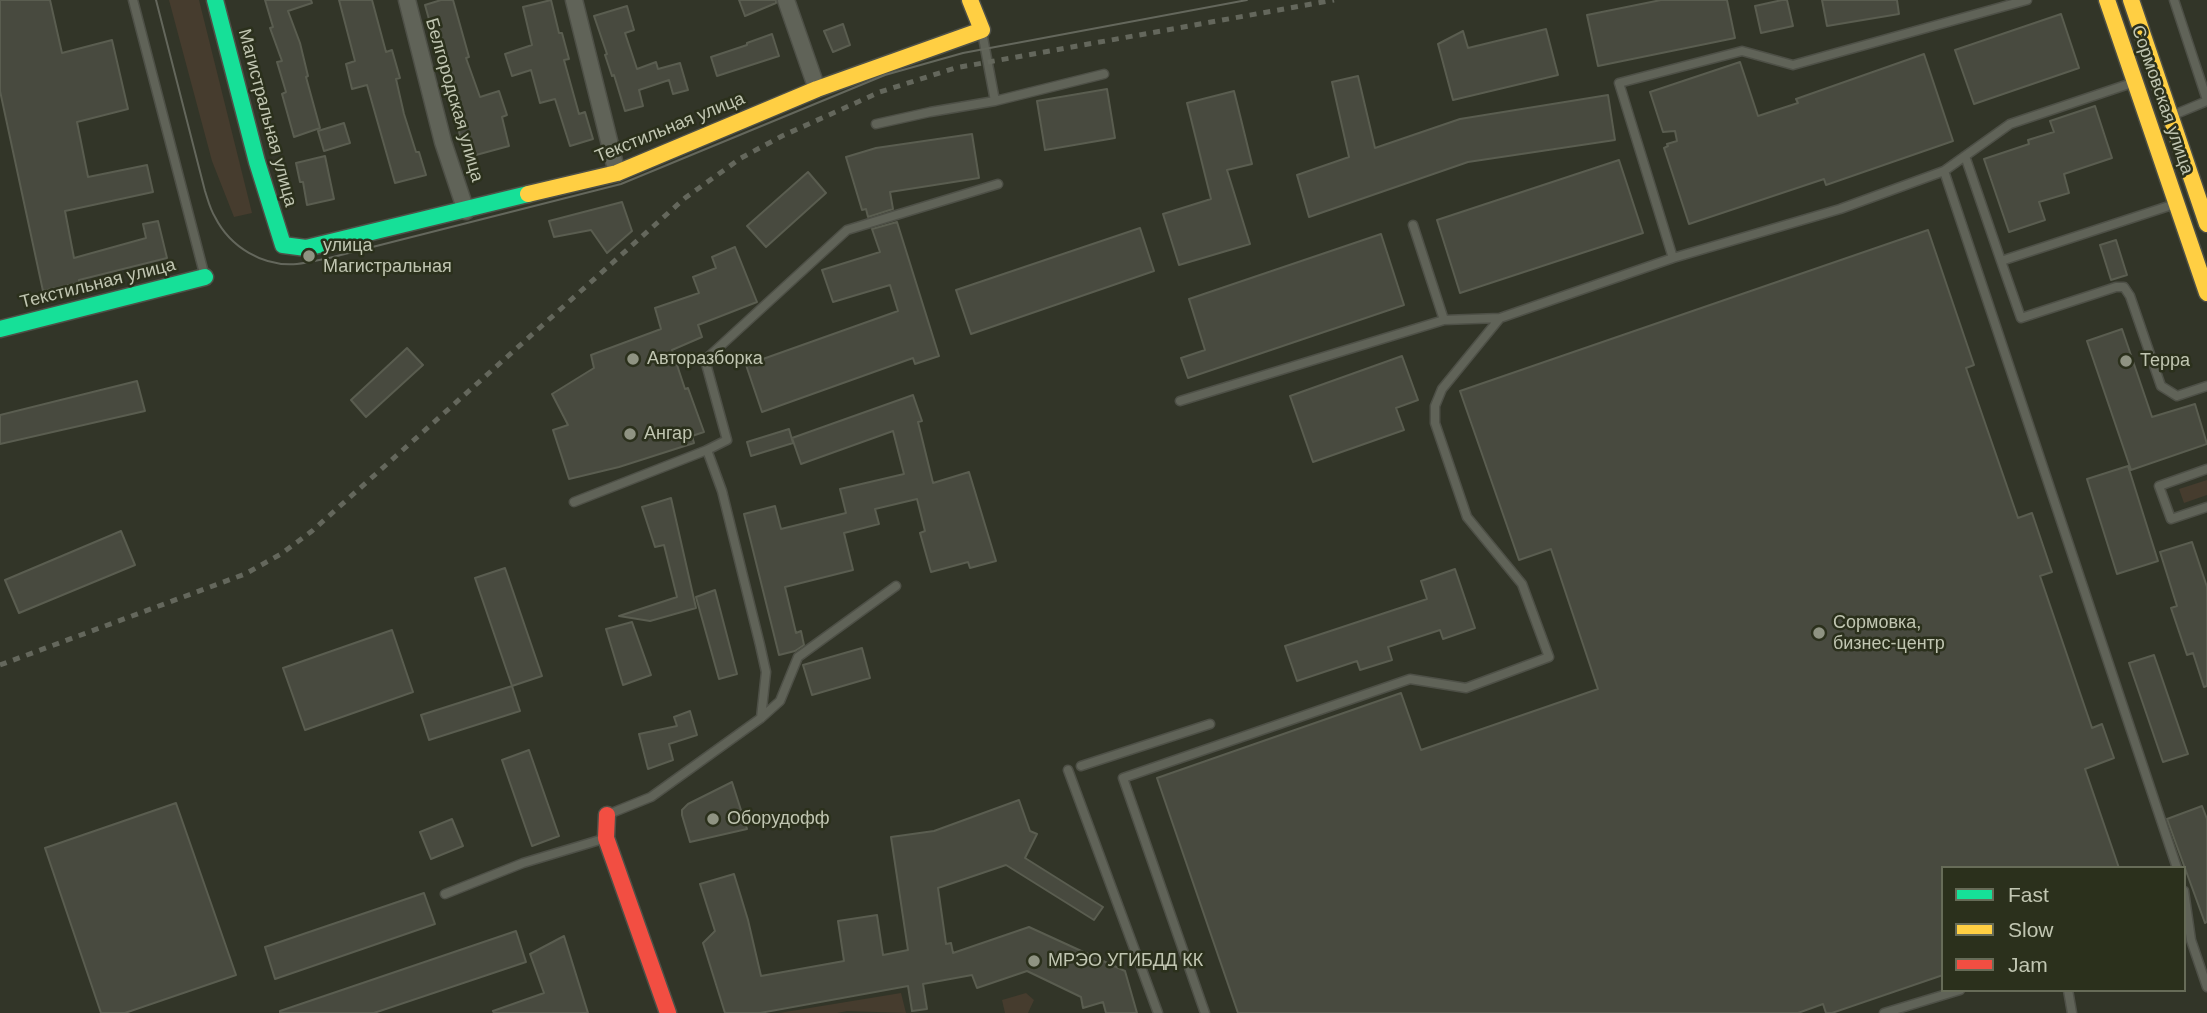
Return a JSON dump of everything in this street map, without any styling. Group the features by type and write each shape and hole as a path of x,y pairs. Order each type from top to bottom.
{"street":[{"name":"Магистральная улица","path":"215,0 257,162 283,245"},
{"name":"Белгородская улица","path":"407,0 443,142 466,211"},
{"path":"574,0 617,173"},
{"path":"786,0 817,89"},
{"path":"970,0 982,30"},
{"name":"Сормовская улица","path":"2107,0 2207,293"},
{"name":"Сормовская улица","path":"2131,0 2202,196 2207,224"},
{"name":"Текстильная улица","path":"283,245 306,248 617,173 817,89 982,30"},
{"name":"Текстильная улица","path":"0,329 205,277"},
{"path":"607,815 606,838 668,1013"}],"lane":[{"path":"132,0 205,277"},
{"path":"1672,258 1619,83 1742,51 1793,65 2027,0"},
{"path":"2171,116 2207,101 2174,0"},
{"path":"982,30 982,43 995,101"},
{"path":"876,124 930,111 995,101 1104,74"},
{"path":"1180,401 1444,320 1500,318 1672,258 1840,209 1944,171 2010,124 2135,82"},
{"path":"1965,156 2021,318 2116,287 2124,287 2130,296 2161,386 2177,396 2207,386"},
{"path":"1944,171 2176,866"},
{"path":"574,502 727,440 705,360 847,230 998,184"},
{"path":"2001,261 2202,196"},
{"path":"1413,225 1444,320"},
{"path":"1205,1013 1123,778 1410,679 1466,688 1549,657 1522,584 1467,517 1435,423 1435,406 1442,389 1500,318"},
{"path":"706,450 722,491 766,672 761,718"},
{"path":"2207,469 2159,486 2171,519 2207,507"},
{"path":"607,815 651,797 761,718 779,701 798,657 896,586"},
{"path":"1081,766 1210,724"},
{"path":"1068,770 1158,1013"},
{"path":"445,894 523,863 606,838"},
{"path":"2186,906 2191,940 2207,987"},
{"path":"1884,1013 1953,992"},
{"path":"2068,992 2071,1013"}],"shaded area":[{"path":"169,0 199,0 252,213 234,217 212,161"},
{"path":"2207,480 2207,495 2184,503 2179,489"},
{"path":"901,993 906,1013 779,1013"},
{"path":"1026,993 1034,1000 1028,1013 1005,1013 1002,1000"}],"building":[{"path":"0,0 50,0 62,53 112,40 128,109 77,122 88,177 147,165 153,192 65,211 74,258 146,238 143,224 158,221 167,258 43,291 0,91"},
{"path":"265,0 311,0 312,3 288,11 300,43 320,128 294,137 282,94 286,92 277,62 282,61 270,28 273,27"},
{"path":"339,0 372,0 386,52 392,50 400,78 396,79 404,114 426,175 395,183 367,85 352,89 346,64 355,61"},
{"path":"441,0 453,0 469,57 466,58 480,97 499,91 507,115 502,117 509,146 465,158 453,105 456,104 425,5"},
{"path":"551,0 569,59 564,60 579,114 585,112 593,139 570,146 555,99 540,103 531,70 512,76 505,54 532,45 523,7"},
{"path":"739,0 776,0 776,3 745,16"},
{"path":"1661,0 1727,0 1735,38 1598,66 1587,15"},
{"path":"1787,0 1793,26 1761,33 1755,6"},
{"path":"1822,0 1897,0 1899,14 1827,26"},
{"path":"627,6 634,30 625,33 637,69 656,62 658,69 680,63 688,90 673,94 669,80 639,90 643,106 625,111 594,16"},
{"path":"2061,14 2079,68 1974,104 1955,50"},
{"path":"843,24 850,45 833,52 824,31"},
{"path":"1546,29 1558,75 1453,100 1438,44 1463,31 1468,48"},
{"path":"772,34 779,56 717,76 711,57"},
{"path":"1924,54 1953,141 1826,185 1824,179 1689,224 1664,148 1677,141 1675,131 1663,132 1650,92 1740,62 1758,116 1798,103 1796,99"},
{"path":"1358,76 1375,148 1460,119 1608,95 1615,140 1468,162 1309,217 1297,175 1349,157 1332,82"},
{"path":"1107,89 1115,138 1045,150 1037,101"},
{"path":"1234,91 1252,164 1227,170 1250,244 1179,265 1163,214 1211,199 1187,103"},
{"path":"2095,106 2112,158 2064,174 2069,193 2039,202 2045,220 2009,232 1984,159 2029,144 2028,140 2054,132 2050,121"},
{"path":"344,123 350,143 324,151 318,131"},
{"path":"972,134 979,178 890,192 893,209 868,217 866,209 862,210 846,157 876,148"},
{"path":"325,156 334,199 307,205 296,163"},
{"path":"1619,160 1643,233 1460,293 1437,220"},
{"path":"808,172 826,193 766,247 747,226"},
{"path":"622,202 632,231 607,253 591,230 554,237 549,221"},
{"path":"897,222 939,356 915,364 913,358 762,412 746,365 898,311 890,285 833,302 822,270 880,252 872,229"},
{"path":"1140,228 1154,271 971,334 956,290"},
{"name":"Сормовка, бизнес-центр","path":"1928,230 1974,365 1966,368 2018,518 2032,513 2052,572 2040,576 2092,728 2102,724 2114,758 2085,769 2118,866 1941,866 1941,976 1832,1013 1826,1013 1823,1004 1798,1013 1238,1013 1157,778 1401,693 1421,750 1598,689 1551,549 1519,560 1460,391"},
{"path":"1381,234 1404,305 1188,378 1181,358 1205,350 1189,299"},
{"path":"2116,240 2127,275 2111,280 2100,245"},
{"path":"735,247 757,302 698,325 702,337 672,350 704,432 692,436 694,443 619,467 569,479 553,430 568,425 552,394 594,368 591,355 661,329 655,308 699,293 693,277 716,268 712,257"},
{"path":"2122,329 2152,417 2195,404 2207,444 2131,470 2087,341"},
{"path":"407,348 423,365 366,417 351,400"},
{"path":"1402,356 1418,400 1396,408 1404,430 1313,462 1290,396"},
{"path":"137,381 145,411 0,444 0,415"},
{"path":"913,395 922,421 918,422 933,483 969,472 996,561 970,568 968,562 931,572 920,533 925,531 917,499 875,509 879,524 844,533 853,570 785,587 796,633 801,631 804,645 795,651 779,655 744,514 775,506 781,529 846,513 840,489 904,474 893,431 801,464 792,438"},
{"path":"789,429 793,443 751,456 747,442"},
{"path":"2128,466 2158,561 2117,574 2087,479"},
{"path":"671,498 696,608 650,621 619,616 677,597 664,545 655,547 642,507"},
{"path":"121,531 135,565 19,613 5,580"},
{"path":"2192,542 2207,587 2207,686 2204,687 2193,653 2187,655 2171,608 2177,606 2160,552"},
{"path":"505,568 542,676 512,686 475,578"},
{"path":"1455,569 1475,628 1443,639 1440,630 1388,647 1392,660 1360,670 1357,661 1297,681 1285,646 1427,599 1421,581"},
{"path":"715,590 737,674 719,679 696,597"},
{"path":"632,622 651,675 623,685 606,629"},
{"path":"392,630 413,692 305,730 283,668"},
{"path":"862,648 870,678 812,695 803,665"},
{"path":"2154,655 2188,754 2163,762 2129,663"},
{"path":"512,686 520,711 429,740 421,715"},
{"path":"690,711 697,735 669,744 673,760 648,769 639,734 677,726 674,717"},
{"path":"529,750 559,836 532,846 502,760"},
{"path":"732,782 747,829 690,842 682,810 688,804"},
{"path":"1019,800 1030,831 1037,834 1025,858 1103,907 1094,920 1006,865 938,888 946,944 951,943 953,953 1029,927 1125,971 1137,1013 1106,1013 1103,1002 1083,1008 1081,997 1027,971 977,988 972,975 923,984 927,1009 912,1011 908,986 760,1013 725,1013 703,943 715,931 700,884 734,874 761,976 844,961 838,921 877,915 883,955 908,950 891,837 934,831"},
{"path":"176,803 236,975 125,1013 101,1013 45,848"},
{"path":"2202,806 2207,819 2205,923 2186,866 2167,819"},
{"path":"452,819 463,846 431,859 420,832"},
{"path":"424,893 435,924 275,979 265,947"},
{"path":"516,931 526,962 374,1013 280,1013 280,1011"},
{"path":"564,936 588,1013 494,1013 493,1011 544,993 530,954"}],"tram line":[{"path":"156,0 213,214 221,228 239,246 260,258 284,264 301,264 329,258 621,184 885,75 963,53 1247,0"}],"railway":[{"path":"0,665 245,574 281,554 312,531 685,198 741,158 782,136 880,92 955,68 1334,0"}],"traffic: fast":[{"path":"215,0 257,162 283,245 306,248 528,194"},
{"path":"0,329 205,277"}],"traffic: slow":[{"path":"528,194 617,173 817,89 982,30 970,0"},
{"path":"2107,0 2207,293"},
{"path":"2131,0 2207,224"}],"traffic: jam":[{"path":"607,815 606,838 668,1013"}],"place":[{"name":"улица Магистральная","path":"309,256"},
{"name":"Авторазборка","path":"633,359"},
{"name":"Терра","path":"2126,361"},
{"name":"Ангар","path":"630,434"},
{"name":"Сормовка, бизнес-центр","path":"1819,633"},
{"name":"Оборудофф","path":"713,819"},
{"name":"МРЭО УГИБДД КК","path":"1034,961"}]}
